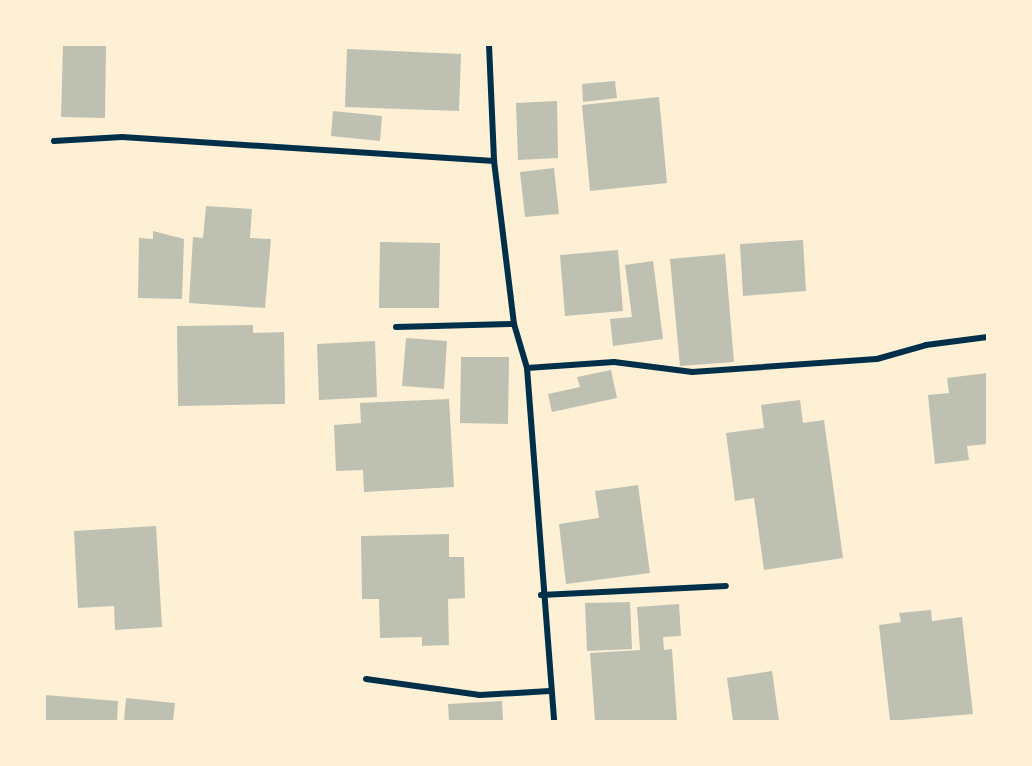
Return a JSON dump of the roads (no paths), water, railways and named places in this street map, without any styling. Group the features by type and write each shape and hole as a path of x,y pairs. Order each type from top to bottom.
{"street":[{"path":"489,45 494,161 514,324 526,368 541,595 554,721"},
{"path":"54,141 122,138 494,161"},
{"path":"396,327 514,324"},
{"path":"526,368 614,362 692,372 877,359 926,345 987,337"},
{"path":"541,595 726,586"},
{"path":"366,679 480,695 550,691"}]}
